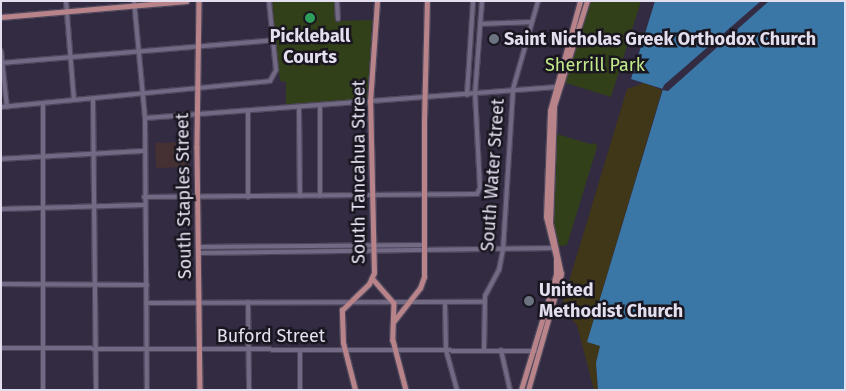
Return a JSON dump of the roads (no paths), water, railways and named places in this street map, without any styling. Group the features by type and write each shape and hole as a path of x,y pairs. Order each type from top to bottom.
{"main road":[{"path":"1,17 186,1"},
{"name":"South Staples Street","path":"199,1 197,197 200,390"},
{"name":"South Tancahua Street","path":"342,310 372,278 370,102 377,1"},
{"path":"394,322 416,293 424,277 424,97 427,1"},
{"path":"528,390 560,280 546,211 550,111 580,1"},
{"path":"557,86 587,1"},
{"path":"521,390 555,281 555,248"},
{"path":"372,278 394,303 395,350 406,390"},
{"path":"342,310 344,350 355,390"}],"street":[{"path":"66,1 74,100"},
{"path":"1,107 273,80 276,70 269,1"},
{"path":"337,1 338,19"},
{"path":"467,95 473,1"},
{"path":"144,197 424,196 480,192 475,94 482,1"},
{"name":"South Water Street","path":"484,350 484,302 486,291 499,270 503,250 513,89 538,1"},
{"path":"134,4 144,118 147,390"},
{"path":"480,24 532,22"},
{"path":"2,63 272,40"},
{"path":"1,51 7,106"},
{"path":"144,118 467,95 557,86"},
{"path":"93,98 96,153 96,390"},
{"path":"43,103 43,390"},
{"path":"320,106 320,196"},
{"path":"299,108 300,196"},
{"path":"248,111 248,197"},
{"path":"1,159 145,151"},
{"path":"1,209 144,205"},
{"path":"198,247 312,246 503,250 555,248"},
{"path":"312,246 312,252"},
{"path":"257,247 257,252"},
{"path":"199,253 312,252 373,248"},
{"path":"1,284 146,285"},
{"path":"416,293 421,302"},
{"path":"248,302 248,390"},
{"path":"445,302 446,350 457,390"},
{"path":"146,303 484,302"},
{"path":"340,303 342,310"},
{"name":"Buford Street","path":"1,348 540,351"},
{"path":"300,350 300,390"},
{"path":"501,350 510,390"}],"water":[{"path":"655,1 845,1 845,390 598,390 596,363 600,346 587,342 663,89 631,79"}],"place":[{"name":"Pickleball Courts","path":"310,18"},
{"name":"Saint Nicholas Greek Orthodox Church","path":"494,39"},
{"name":"United Methodist Church","path":"529,301"}],"park label":[{"name":"Sherrill Park","path":"595,65"}]}
